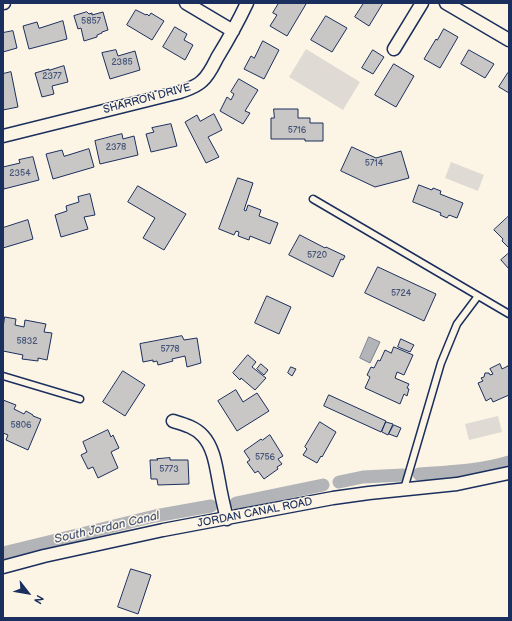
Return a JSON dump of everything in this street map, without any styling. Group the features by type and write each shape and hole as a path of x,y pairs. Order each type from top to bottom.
{"street":[{"path":"186,3 233,31"},
{"name":"SHARRON DRIVE","path":"3,136 190,89 202,81 206,76 233,31 247,3"},
{"path":"394,49 422,3"},
{"path":"446,3 509,40"},
{"path":"173,421 196,430 208,443 213,456 226,519"},
{"name":"JORDAN CANAL ROAD","path":"3,567 38,557 163,530 333,498 458,484 509,474"}],"lane":[{"path":"313,199 509,314"},
{"path":"404,489 441,363 457,324 478,296"},
{"path":"3,376 80,399"}],"shaded area":[{"path":"306,49 360,82 343,110 289,77"},
{"path":"451,162 484,175 478,191 445,178"},
{"path":"369,337 380,342 370,363 360,358"},
{"path":"498,416 502,432 469,440 465,424"}],"building":[{"path":"279,3 306,4 287,36 270,26 277,15 273,13"},
{"path":"364,3 383,3 369,26 355,17"},
{"path":"136,10 149,16 151,13 164,21 152,40 127,25"},
{"path":"87,12 89,14 92,13 92,15 103,12 108,30 97,35 97,37 84,41 81,28 78,29 74,16"},
{"path":"326,16 347,28 332,52 311,40"},
{"path":"63,21 67,39 29,49 23,26 37,22 39,28"},
{"path":"175,27 187,34 184,40 193,45 185,60 163,47"},
{"path":"444,29 458,37 440,68 424,59"},
{"path":"13,31 17,48 3,52 3,33"},
{"path":"263,41 279,50 264,79 244,69 251,56 254,58"},
{"path":"116,50 118,56 135,51 140,70 110,79 102,53"},
{"path":"373,50 384,57 373,74 362,68"},
{"path":"469,50 494,64 485,78 461,64"},
{"path":"394,64 414,76 396,107 375,95"},
{"path":"64,66 68,82 52,86 54,94 42,97 35,73"},
{"path":"11,72 18,107 3,110 3,74"},
{"path":"508,73 509,74 509,93 499,87"},
{"path":"239,79 258,90 245,111 250,113 243,124 220,111 227,97 231,100 234,94 231,92"},
{"path":"274,109 298,109 298,118 310,118 310,123 323,123 323,141 305,141 305,139 271,139 271,118 274,118"},
{"path":"214,114 222,130 208,137 219,157 206,163 185,122 197,115 200,121"},
{"path":"171,124 177,146 151,152 146,134 154,132 152,128"},
{"path":"122,134 123,139 134,136 138,155 100,164 95,141"},
{"path":"352,147 376,158 401,151 409,178 375,187 341,171"},
{"path":"89,149 94,167 53,179 46,154 62,150 64,156"},
{"path":"33,157 39,180 4,189 3,167 20,163 19,160"},
{"path":"238,178 253,183 244,210 246,211 248,205 261,210 259,216 278,223 270,244 250,236 249,240 238,236 239,232 236,231 234,235 219,229"},
{"path":"419,185 432,190 433,188 441,191 440,194 463,203 457,218 449,215 447,218 440,215 441,213 413,202"},
{"path":"138,186 186,214 164,250 143,238 155,218 128,202"},
{"path":"90,194 95,215 84,217 88,229 61,237 55,215 67,211 66,206 79,202 78,197"},
{"path":"508,217 509,218 509,248 494,230"},
{"path":"28,220 33,239 3,248 3,228"},
{"path":"300,235 325,248 326,247 345,256 343,260 341,259 333,277 289,255"},
{"path":"509,253 509,269 501,260"},
{"path":"378,267 436,294 424,321 365,293"},
{"path":"267,296 291,307 279,334 255,323"},
{"path":"5,317 16,319 15,325 24,327 25,320 46,324 44,332 52,333 47,360 38,358 38,361 22,359 23,355 3,351 3,328"},
{"path":"182,336 184,340 197,338 201,363 187,367 185,356 172,359 173,361 158,365 157,361 153,362 153,360 143,362 140,344"},
{"path":"401,339 414,345 410,352 398,347"},
{"path":"394,347 413,355 404,375 397,372 395,378 409,384 407,388 409,389 407,396 404,394 400,404 365,388 370,377 367,375 371,367 374,368 378,360 380,361 385,350 391,353"},
{"path":"248,355 256,362 252,367 266,378 255,390 241,378 240,380 233,373"},
{"path":"261,364 268,370 264,375 257,369"},
{"path":"500,364 502,369 509,364 509,395 493,402 491,398 486,401 478,383 483,381 481,378 484,377 485,373 489,373 490,375 493,374 490,369"},
{"path":"291,367 296,369 292,376 288,373"},
{"path":"123,371 145,385 125,416 103,402"},
{"path":"236,390 243,402 257,393 269,411 237,431 218,401"},
{"path":"329,395 386,421 381,432 324,406"},
{"path":"3,400 16,405 14,409 24,414 26,411 41,419 28,450 6,440 8,435 3,433"},
{"path":"320,422 336,432 317,463 303,455 307,449 305,447"},
{"path":"386,422 393,424 388,435 382,432"},
{"path":"394,425 401,428 397,437 389,434"},
{"path":"108,430 111,437 113,435 119,448 111,452 118,468 98,478 93,467 88,469 81,455 87,452 83,442"},
{"path":"270,435 283,456 278,459 282,464 277,467 278,469 264,479 258,471 255,473 247,462 250,460 244,451 261,439 262,440"},
{"path":"170,458 170,460 188,460 189,484 158,485 157,479 151,479 150,460"},
{"path":"131,569 151,575 138,614 118,607"}],"waterway":[{"name":"South Jordan Canal","path":"419,474 476,469 509,462"},
{"name":"South Jordan Canal","path":"339,482 363,477 403,475"},
{"name":"South Jordan Canal","path":"236,503 323,485"},
{"name":"South Jordan Canal","path":"3,553 155,516 211,506"}]}
